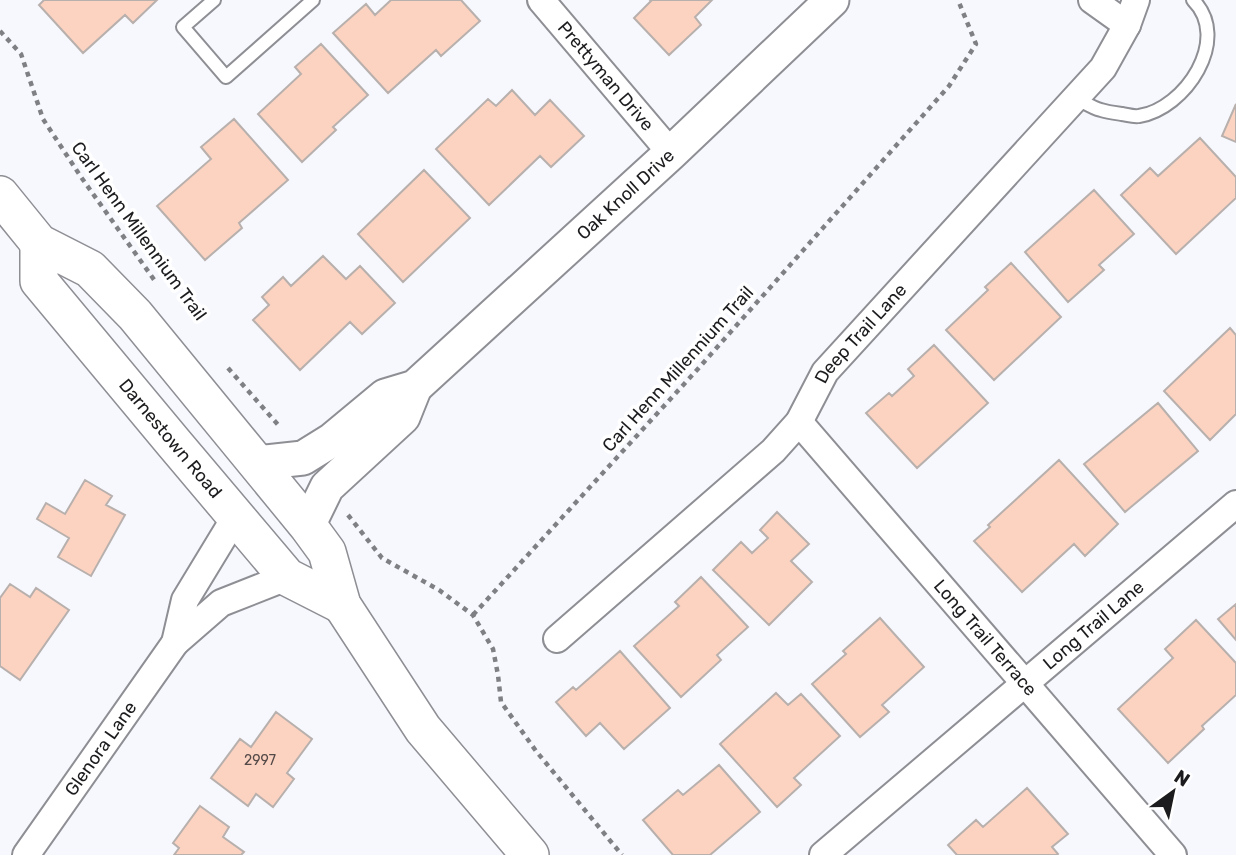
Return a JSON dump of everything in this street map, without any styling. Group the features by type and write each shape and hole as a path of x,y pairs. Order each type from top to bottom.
{"main road":[{"path":"0,195 39,243 90,269 135,315 308,526 327,552 342,605 423,730 521,851"},
{"name":"Darnestown Road","path":"39,243 39,281 287,577 342,605"},
{"path":"177,367 192,423 214,458 236,516"}],"street":[{"name":"Prettyman Drive","path":"541,0 671,153"},
{"name":"Oak Knoll Drive","path":"257,463 303,458 332,440 385,396 415,387 671,153 832,0"},
{"path":"1092,0 1127,25"},
{"name":"Deep Trail Lane","path":"556,639 773,451 799,422 825,372 1103,68 1127,25 1136,0"},
{"name":"Oak Knoll Drive","path":"308,526 327,487 404,417 415,387"},
{"name":"Long Trail Terrace","path":"799,422 1173,855"},
{"name":"Long Trail Lane","path":"823,855 1236,504"},
{"name":"Glenora Lane","path":"175,643 185,600 236,516"},
{"name":"Glenora Lane","path":"26,855 175,643 220,603 287,577"}],"lane":[{"path":"214,0 183,27 226,77 313,0"},
{"path":"1076,98 1101,110 1137,116 1161,109 1181,93 1196,75 1207,50 1206,25 1199,6 1193,0"}],"path":[{"name":"Carl Henn Millennium Trail","path":"473,615 696,371 949,86 976,44 958,0"},
{"name":"Carl Henn Millennium Trail","path":"0,32 21,54 43,119 162,291"},
{"path":"220,360 283,431"},
{"path":"343,508 382,558 439,590 473,615 493,649 500,702 536,751 622,855"}],"building":[{"path":"44,0 157,0 133,23 125,15 83,53 39,5"},
{"path":"391,0 461,0 480,21 441,56 436,50 388,93 333,33 366,4 375,15"},
{"path":"650,0 712,0 695,17 701,25 669,55 634,18"},
{"path":"321,44 368,95 333,127 336,130 302,162 258,114 301,74 295,67"},
{"path":"512,90 535,115 550,100 584,136 551,167 540,156 489,205 436,149 488,99 496,106"},
{"path":"1236,104 1236,142 1222,136"},
{"path":"234,119 288,180 239,223 242,228 205,260 157,206 211,159 201,147"},
{"path":"1200,138 1236,177 1236,198 1176,254 1121,195 1150,168 1158,176"},
{"path":"424,170 470,218 403,282 358,234"},
{"path":"1094,190 1134,234 1099,265 1104,270 1068,302 1025,252"},
{"path":"323,256 346,279 360,266 395,303 362,334 350,322 300,370 253,320 269,305 262,297 283,277 291,286"},
{"path":"1011,263 1061,317 994,380 946,330 988,290 985,287"},
{"path":"1230,328 1236,335 1236,414 1210,440 1164,391"},
{"path":"934,345 988,403 917,468 866,413 889,393 892,396 914,376 908,369"},
{"path":"1158,403 1198,451 1125,512 1084,464"},
{"path":"1059,460 1118,524 1085,556 1074,544 1022,592 974,541"},
{"path":"85,480 112,496 106,505 125,515 91,576 58,557 69,538 37,519 46,503 65,514"},
{"path":"777,512 809,544 791,561 812,582 769,625 713,570 741,542 752,553 768,538 760,530"},
{"path":"701,577 748,627 717,655 721,660 681,697 634,646 679,606 675,602"},
{"path":"10,584 30,597 36,588 69,610 20,680 0,666 0,598"},
{"path":"1236,604 1236,640 1218,619"},
{"path":"880,618 924,667 882,705 889,712 860,737 812,684 846,654 843,651"},
{"path":"1196,620 1236,663 1236,695 1202,726 1204,729 1168,763 1118,709 1173,658 1165,649"},
{"path":"620,651 670,708 624,749 600,723 586,736 556,702 573,687 576,690"},
{"path":"776,693 788,705 801,694 840,736 794,778 801,785 777,807 720,744"},
{"path":"276,712 312,739 287,773 294,779 273,807 256,794 248,806 211,778 240,739 251,747"},
{"path":"719,765 760,812 710,855 673,855 643,820 678,790 683,795"},
{"path":"1027,788 1068,834 1052,847 1057,855 957,855 948,845 976,820 983,827"},
{"path":"200,806 229,827 223,837 244,852 241,855 174,855 179,848 173,843"}]}
